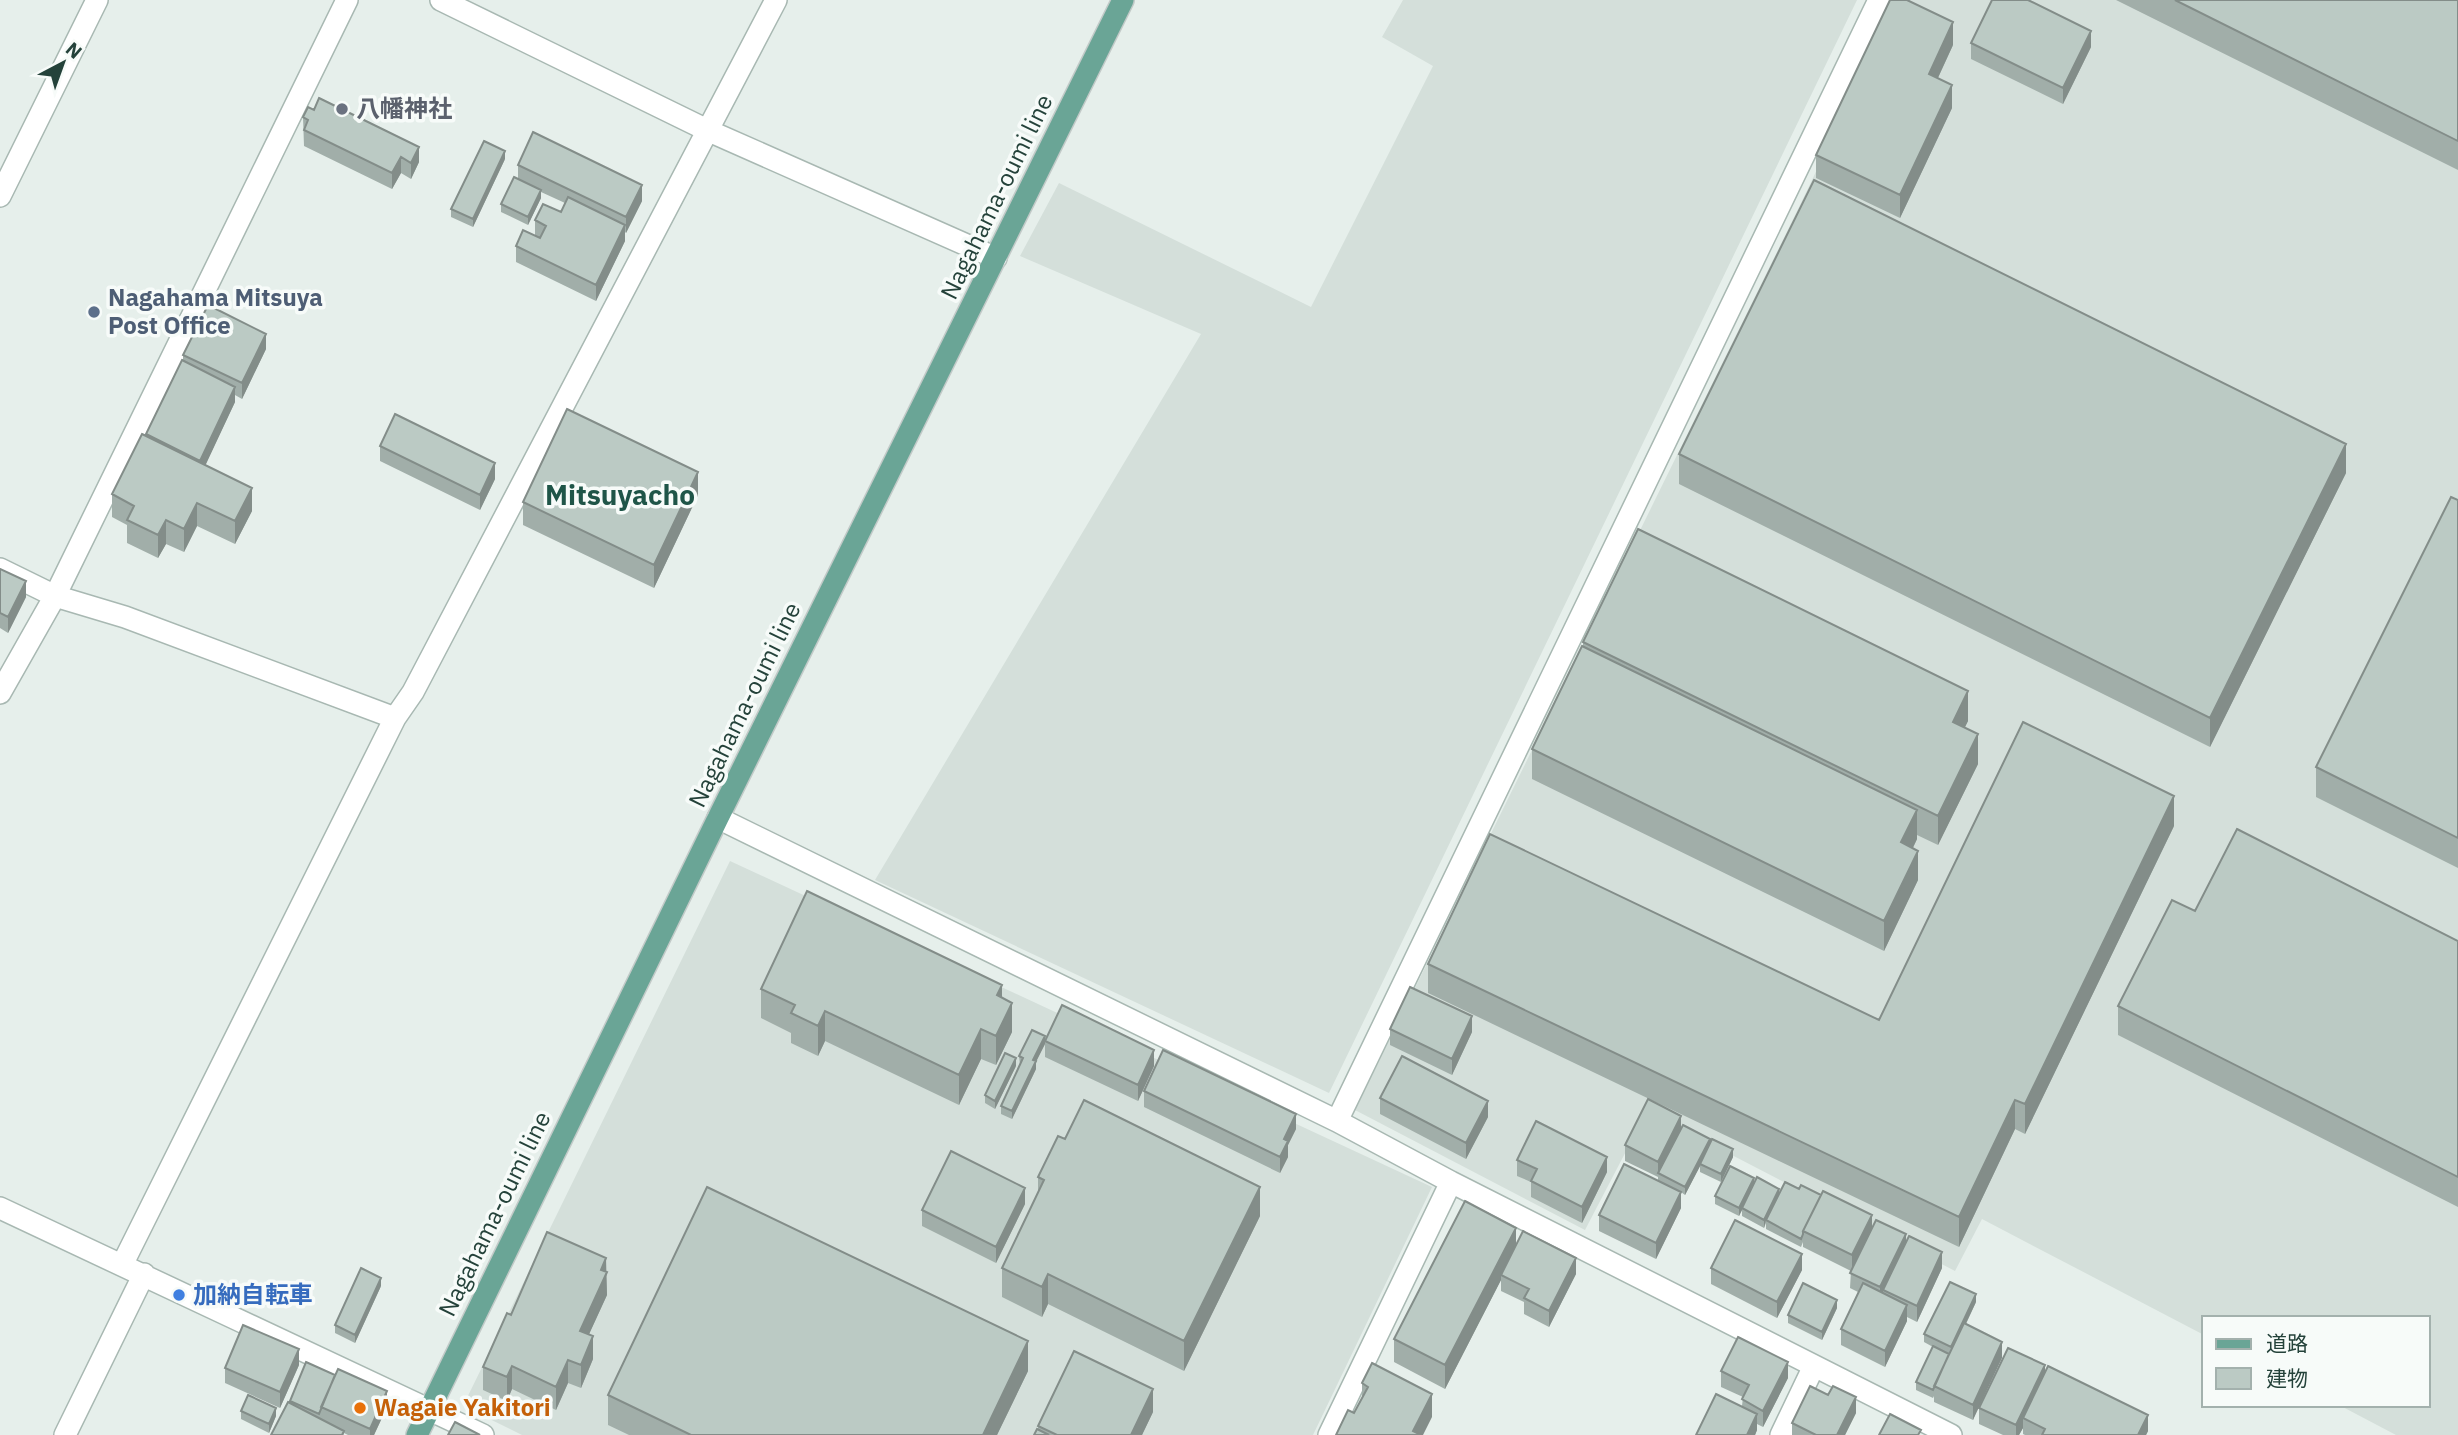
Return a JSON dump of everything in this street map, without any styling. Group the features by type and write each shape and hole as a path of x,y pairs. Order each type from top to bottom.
{"main road":[{"name":"Nagahama-oumi line","path":"416,1435 1123,0"}],"street":[{"path":"0,196 97,0"},
{"path":"0,693 55,596 347,0"},
{"path":"441,0 709,131 996,258"},
{"path":"122,1265 396,718 413,692 776,0"},
{"path":"1337,1121 1879,0"},
{"path":"0,569 55,596 125,617 396,718"},
{"path":"718,818 1337,1121 1451,1182 1951,1435"},
{"path":"1329,1435 1451,1182"},
{"path":"0,1208 482,1435"},
{"path":"65,1435 144,1274"},
{"path":"1781,1435 1814,1366"}],"shaded area":[{"path":"1403,0 1857,0 1329,1093 875,880 1201,334 1020,256 1059,183 1311,307 1433,66 1382,37"},
{"path":"1898,0 2458,0 2458,1435 2396,1435 2343,1407 2430,1407 2430,1316 2202,1316 2202,1334 1982,1219 1955,1271 1647,1111 1585,1230 1355,1110"},
{"path":"730,861 1432,1187 1313,1435 522,1435 463,1406"}],"building":[{"path":"1890,0 1907,0 1953,22 1929,74 1952,85 1900,195 1816,155"},
{"path":"1992,0 2028,0 2091,31 2063,88 1971,43"},
{"path":"2175,0 2458,0 2458,141"},
{"path":"319,98 419,147 411,163 401,157 392,173 304,130 308,120 303,117 308,107 314,110"},
{"path":"533,132 642,185 626,217 518,165"},
{"path":"484,141 505,151 473,219 451,209"},
{"path":"514,177 541,190 528,217 501,204"},
{"path":"1814,180 2346,444 2210,718 1679,454"},
{"path":"568,197 625,225 596,285 516,246 523,230 540,238 546,226 535,220 543,204 561,212"},
{"path":"208,305 266,334 242,383 183,355"},
{"path":"182,360 235,387 200,461 146,434"},
{"path":"567,409 698,472 654,565 523,502"},
{"path":"395,414 495,463 480,495 380,446"},
{"path":"142,434 252,488 235,521 197,503 184,529 166,520 158,535 127,520 134,506 112,494"},
{"path":"2451,497 2458,500 2458,838 2316,767"},
{"path":"1638,529 1968,691 1953,722 1978,734 1938,816 1583,642"},
{"path":"0,569 26,581 8,617 0,613"},
{"path":"1582,646 1917,810 1901,842 1918,851 1884,921 1532,749"},
{"path":"2023,722 2174,796 2025,1104 2015,1100 1959,1217 1428,964 1490,834 1879,1020"},
{"path":"2237,829 2458,941 2458,1177 2118,1006 2172,900 2195,911"},
{"path":"807,891 1002,985 997,995 1012,1003 996,1036 981,1029 959,1075 825,1011 818,1026 791,1013 795,1005 761,989"},
{"path":"1410,987 1472,1016 1452,1059 1390,1029"},
{"path":"1062,1005 1154,1050 1138,1085 1045,1041"},
{"path":"1032,1030 1045,1036 1012,1111 1001,1106 1023,1058 1019,1056"},
{"path":"1163,1050 1296,1114 1284,1139 1288,1141 1280,1157 1144,1091"},
{"path":"1005,1053 1016,1058 995,1101 985,1095"},
{"path":"1402,1056 1488,1101 1466,1143 1380,1098"},
{"path":"1648,1099 1681,1116 1658,1162 1625,1145"},
{"path":"1084,1100 1260,1187 1184,1341 1048,1274 1042,1287 1002,1268 1044,1180 1038,1177 1058,1136 1065,1139"},
{"path":"1536,1121 1607,1157 1582,1207 1531,1181 1537,1169 1517,1160"},
{"path":"1683,1125 1710,1139 1685,1187 1658,1173"},
{"path":"1712,1139 1733,1149 1721,1174 1700,1164"},
{"path":"951,1151 1025,1188 996,1247 922,1210"},
{"path":"1624,1164 1681,1192 1656,1243 1599,1215"},
{"path":"1730,1166 1754,1178 1739,1208 1715,1196"},
{"path":"1757,1177 1779,1189 1764,1220 1742,1208"},
{"path":"1785,1182 1799,1189 1801,1185 1821,1195 1801,1239 1766,1220"},
{"path":"707,1187 1028,1341 983,1435 691,1435 608,1395"},
{"path":"1823,1191 1872,1215 1852,1255 1803,1231"},
{"path":"1465,1201 1516,1228 1445,1365 1394,1339"},
{"path":"1735,1220 1802,1254 1777,1302 1711,1268"},
{"path":"1876,1220 1906,1234 1880,1287 1850,1273"},
{"path":"1523,1231 1576,1258 1549,1311 1524,1298 1529,1289 1501,1275"},
{"path":"547,1232 606,1258 601,1270 607,1272 580,1331 593,1336 581,1365 568,1360 556,1387 512,1366 507,1377 483,1367 507,1313 511,1315"},
{"path":"1909,1236 1942,1252 1917,1306 1883,1290"},
{"path":"361,1268 381,1278 355,1335 335,1325"},
{"path":"1950,1282 1976,1294 1951,1347 1924,1334"},
{"path":"1803,1283 1837,1300 1822,1332 1788,1315"},
{"path":"1863,1283 1907,1305 1885,1351 1841,1329"},
{"path":"1964,1323 2002,1342 1973,1405 1934,1386"},
{"path":"243,1325 299,1349 280,1392 225,1368"},
{"path":"1738,1337 1788,1362 1763,1411 1742,1399 1749,1385 1721,1371"},
{"path":"1933,1346 1949,1354 1933,1390 1916,1382"},
{"path":"2008,1348 2045,1365 2016,1425 1979,1408"},
{"path":"1074,1351 1153,1389 1131,1435 1057,1435 1038,1426"},
{"path":"306,1362 335,1375 319,1414 290,1401"},
{"path":"1372,1363 1432,1394 1413,1431 1421,1435 1336,1435 1348,1410 1354,1413 1368,1387 1362,1383"},
{"path":"2048,1366 2148,1415 2138,1435 2042,1435 2045,1429 2023,1418"},
{"path":"338,1369 387,1391 370,1429 321,1407"},
{"path":"1810,1386 1828,1395 1833,1386 1856,1397 1837,1435 1816,1435 1792,1423"},
{"path":"1716,1394 1757,1414 1747,1435 1696,1435"},
{"path":"248,1395 276,1408 269,1424 241,1411"},
{"path":"288,1402 344,1431 342,1435 271,1435"},
{"path":"1890,1414 1921,1430 1918,1435 1879,1435"},
{"path":"455,1422 480,1435 448,1435"},
{"path":"1037,1429 1049,1435 1034,1435"}],"place":[{"name":"八幡神社","path":"342,109"},
{"name":"Nagahama Mitsuya Post Office","path":"94,312"},
{"name":"加納自転車","path":"179,1295"},
{"name":"Wagaie Yakitori","path":"360,1408"}],"district":[{"name":"Mitsuyacho","path":"620,495"}]}
